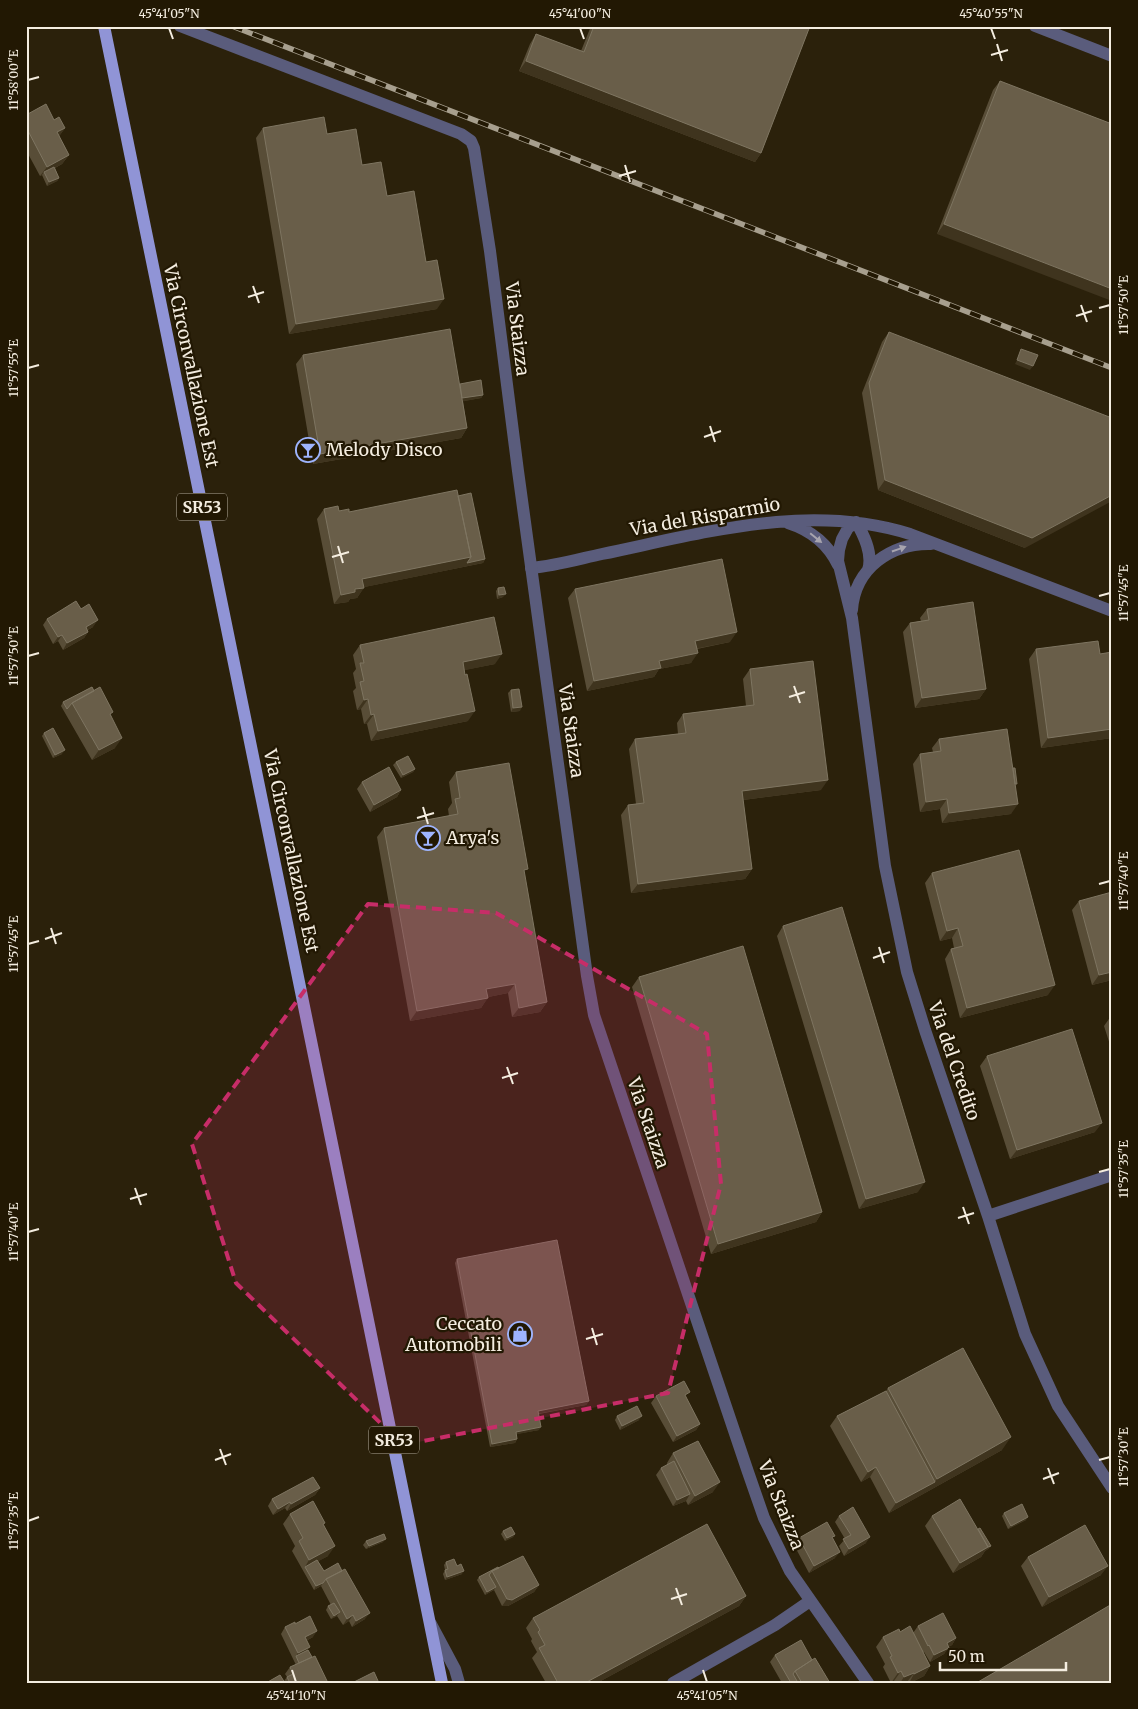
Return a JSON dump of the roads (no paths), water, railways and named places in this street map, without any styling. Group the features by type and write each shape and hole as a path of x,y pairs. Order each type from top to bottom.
{"main road":[{"name":"Via Circonvallazione Est","path":"106,32 442,1683"}],"street":[{"name":"Via Staizza","path":"180,26 461,134 472,143 490,251 531,568 594,1015 756,1496 790,1571 868,1683"},
{"path":"1035,26 1112,56"},
{"name":"Via del Risparmio","path":"531,568 730,528 781,521 816,519 856,522 898,530 1112,611"},
{"name":"Via del Credito","path":"781,521 800,527 819,539 834,557 839,569 852,618 885,866 901,950 918,1009 988,1216 1025,1334 1058,1406 1112,1488"},
{"path":"856,522 868,549 870,562 868,570"},
{"name":"Via del Credito","path":"839,569 838,554 841,542 848,528 856,522"},
{"name":"Via del Credito","path":"852,618 854,596 874,562 894,550 913,545 936,544"},
{"path":"988,1216 1112,1175"},
{"path":"673,1683 767,1630 810,1601"},
{"path":"430,1624 450,1660 459,1683"}],"railway":[{"path":"232,26 1112,368"}],"place":[{"name":"Melody Disco","path":"308,450"},
{"name":"Arya's","path":"428,838"},
{"name":"Ceccato Automobili","path":"520,1334"}]}
